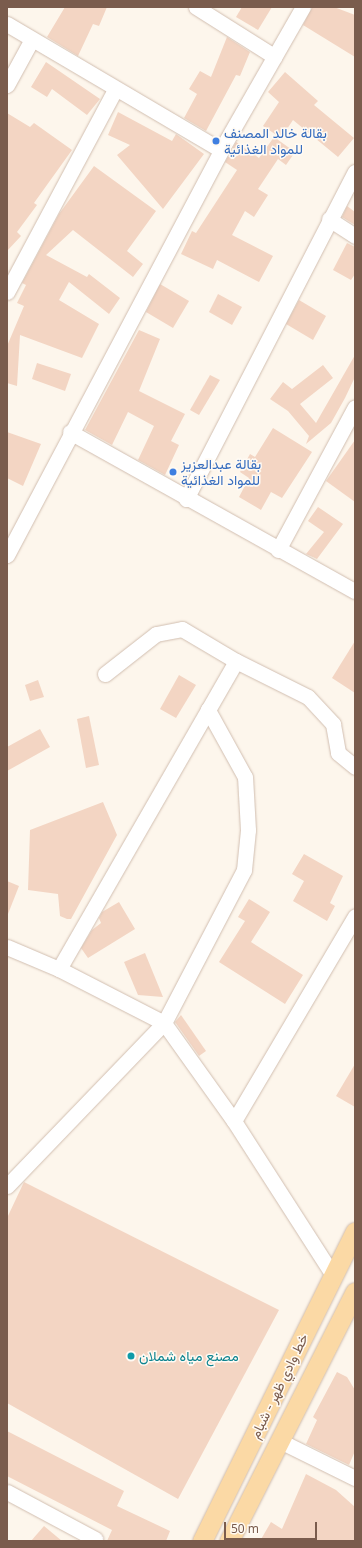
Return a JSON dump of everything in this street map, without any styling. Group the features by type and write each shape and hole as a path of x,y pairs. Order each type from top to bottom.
{"main road":[{"name":"خط وادي ظهر - شبام","path":"202,1541 355,1232"},
{"name":"خط وادي ظهر - شبام","path":"229,1541 355,1292"}],"street":[{"path":"196,7 275,57"},
{"path":"7,555 70,432 221,150 303,7"},
{"path":"7,24 31,41 221,150"},
{"path":"7,85 31,41"},
{"path":"7,292 115,90"},
{"path":"186,499 329,219 355,172"},
{"path":"329,219 355,236"},
{"path":"278,550 355,408"},
{"path":"70,432 186,499 355,591"},
{"path":"105,674 156,634 182,629 236,661 308,697 332,724 338,753 355,767"},
{"path":"59,969 236,661"},
{"path":"7,1186 164,1023 244,870 248,830 244,777 208,710"},
{"path":"234,1121 355,916"},
{"path":"7,946 59,969 164,1023 234,1121 333,1275"},
{"path":"280,1441 355,1478"},
{"path":"7,1492 95,1539"}],"building":[{"path":"65,7 107,7 99,26 93,24 78,56 47,37"},
{"path":"242,7 272,7 258,30 236,17"},
{"path":"312,7 334,7 355,15 355,57 303,25"},
{"path":"227,37 250,52 240,76 236,75 206,131 184,118 197,94 189,89 200,71 211,77"},
{"path":"46,62 100,99 87,115 52,89 47,97 31,87"},
{"path":"285,72 318,101 314,105 354,138 338,157 293,120 281,138 263,126 279,102 268,92"},
{"path":"118,112 172,141 176,134 204,154 163,209 117,155 130,145 108,135"},
{"path":"7,113 30,127 34,123 72,150 34,203 37,205 17,232 21,236 7,251"},
{"path":"274,137 295,152 286,165 278,159 258,189 268,195 254,217 245,211 232,235 273,256 259,282 217,260 213,269 181,254 192,231 196,233 237,170 225,162 236,142 259,158"},
{"path":"94,166 156,211 127,251 143,264 133,277 73,230 46,255 87,277 89,274 120,298 109,314 69,282 59,300 99,324 82,358 20,335 17,386 7,383 7,346 24,306 17,303 26,285 22,283 59,214"},
{"path":"347,206 355,212 355,225 342,217"},
{"path":"347,243 355,247 355,274 351,280 333,270"},
{"path":"160,284 189,301 173,328 146,312"},
{"path":"218,294 242,307 232,325 209,312"},
{"path":"299,300 326,316 313,340 286,324"},
{"path":"139,330 160,339 139,391 185,414 171,441 179,445 165,475 138,460 154,426 128,412 112,445 85,430"},
{"path":"355,355 355,377 345,398 331,423 306,444 309,436 288,411 270,399 283,382 292,389 323,365 333,378 300,404 316,423"},
{"path":"37,363 71,374 65,391 32,379"},
{"path":"210,375 220,380 199,415 190,410"},
{"path":"273,428 312,452 282,498 271,492 261,510 239,497 249,478 240,472 250,454 255,457"},
{"path":"7,432 41,444 23,486 7,478"},
{"path":"355,440 355,502 326,481"},
{"path":"318,507 343,524 317,559 306,554 324,532 308,521"},
{"path":"355,641 355,693 332,678"},
{"path":"179,675 196,685 176,718 160,709"},
{"path":"38,680 44,697 30,701 25,685"},
{"path":"89,716 99,765 86,768 77,719"},
{"path":"40,729 50,747 7,771 7,747"},
{"path":"103,802 117,835 71,919 67,919 60,916 58,894 28,890 30,830"},
{"path":"304,854 343,876 330,903 335,906 327,921 293,901 304,881 292,874"},
{"path":"7,881 19,886 8,914 7,914"},
{"path":"249,899 270,912 251,942 303,975 285,1004 219,962 245,921 238,917"},
{"path":"119,902 135,929 88,958 81,948 92,930 101,923 99,918 102,912"},
{"path":"145,953 163,997 138,995 124,962"},
{"path":"181,1015 206,1051 199,1056 175,1022"},
{"path":"355,1064 355,1107 336,1096"},
{"name":"مصنع مياه شملان","path":"24,1182 279,1310 178,1499 7,1403 7,1218"},
{"path":"337,1372 347,1377 355,1390 355,1451 349,1465 306,1444 317,1420 313,1417"},
{"path":"7,1431 124,1491 117,1506 170,1531 166,1541 107,1541 112,1530 7,1476"},
{"path":"306,1474 336,1490 355,1507 355,1541 260,1541 271,1522 282,1529"},
{"path":"44,1526 62,1541 31,1541"}],"place":[{"name":"بقالة خالد المصنف للمواد الغذائية","path":"216,141"},
{"name":"بقالة عبدالعزيز للمواد الغذائية","path":"173,472"},
{"name":"مصنع مياه شملان","path":"131,1356"}]}
